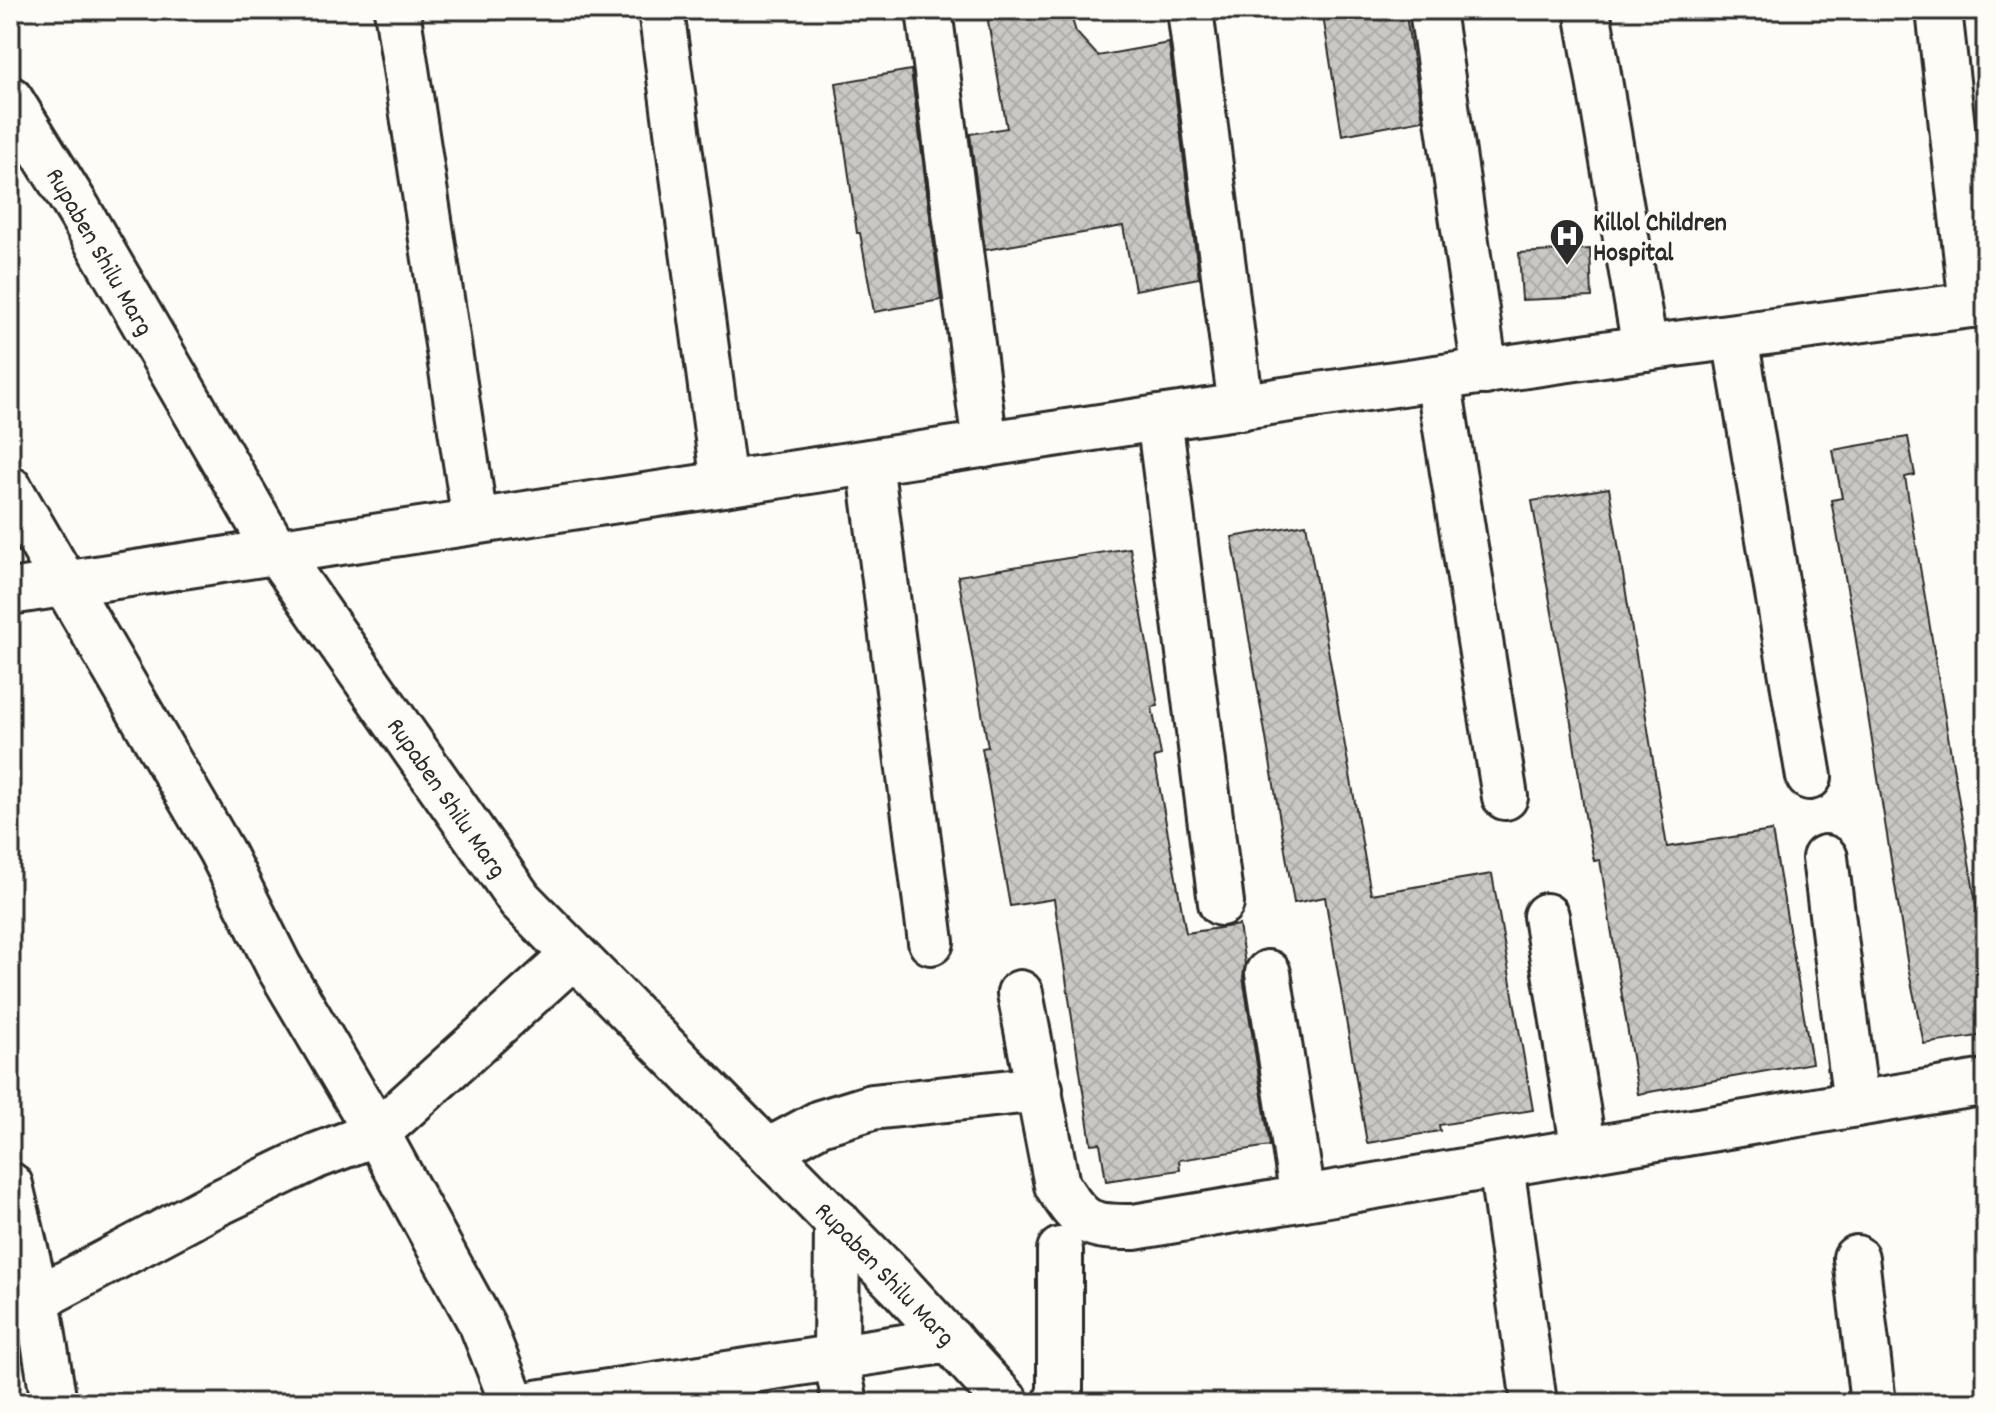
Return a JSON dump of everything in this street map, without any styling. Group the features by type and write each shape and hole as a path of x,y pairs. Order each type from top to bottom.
{"street":[{"path":"397,10 475,521"},
{"path":"661,10 724,484"},
{"path":"929,10 985,445"},
{"path":"1190,10 1241,407"},
{"path":"1432,10 1485,372"},
{"path":"1587,10 1645,348"},
{"path":"10,592 1159,418 1645,348 1979,304 1939,10"},
{"name":"Rupaben Shilu Marg","path":"10,99 86,223 276,551 520,900 837,1221 1007,1403"},
{"path":"1735,337 1809,777"},
{"path":"1438,378 1505,797"},
{"path":"1159,418 1221,903"},
{"path":"870,462 931,942"},
{"path":"10,489 221,851 279,967 377,1133 482,1325 513,1403"},
{"path":"1825,858 1856,1104"},
{"path":"1546,916 1584,1151"},
{"path":"23,1302 316,1156 377,1133 574,955"},
{"path":"1268,973 1303,1198"},
{"path":"1020,993 1057,1185 1074,1212 1097,1227 1134,1227 1986,1082"},
{"path":"768,1151 820,1123 872,1107 1040,1089"},
{"path":"1501,1165 1534,1403"},
{"path":"10,1185 23,1302 54,1403"},
{"path":"837,1221 836,1357 845,1403"},
{"path":"1056,1403 1060,1391 1060,1250"},
{"path":"1856,1258 1873,1403"},
{"path":"536,1403 950,1340"}],"building":[{"path":"986,10 1069,10 1076,32 1098,56 1169,43 1199,278 1135,290 1123,226 985,250 970,134 1007,128"},
{"path":"1322,10 1405,10 1423,120 1342,135"},
{"path":"911,70 941,300 874,312 860,233 857,233 836,83"},
{"path":"1590,249 1592,297 1522,300 1519,253"},
{"path":"1908,437 1915,475 1905,477 1986,964 1986,1035 1924,1044 1908,967 1831,500 1842,498 1833,450"},
{"path":"1609,488 1667,847 1772,831 1812,1063 1638,1094 1600,860 1594,861 1584,810 1532,501"},
{"path":"1306,524 1371,894 1492,874 1533,1110 1439,1125 1440,1131 1367,1143 1325,897 1294,903 1232,537"},
{"path":"1130,548 1158,706 1152,707 1161,755 1154,757 1186,933 1239,925 1245,964 1243,977 1270,1146 1179,1160 1180,1170 1106,1181 1100,1143 1091,1144 1054,899 1010,906 982,748 988,747 958,576"}],"place":[{"name":"Killol Children Hospital","path":"1567,267"}]}
